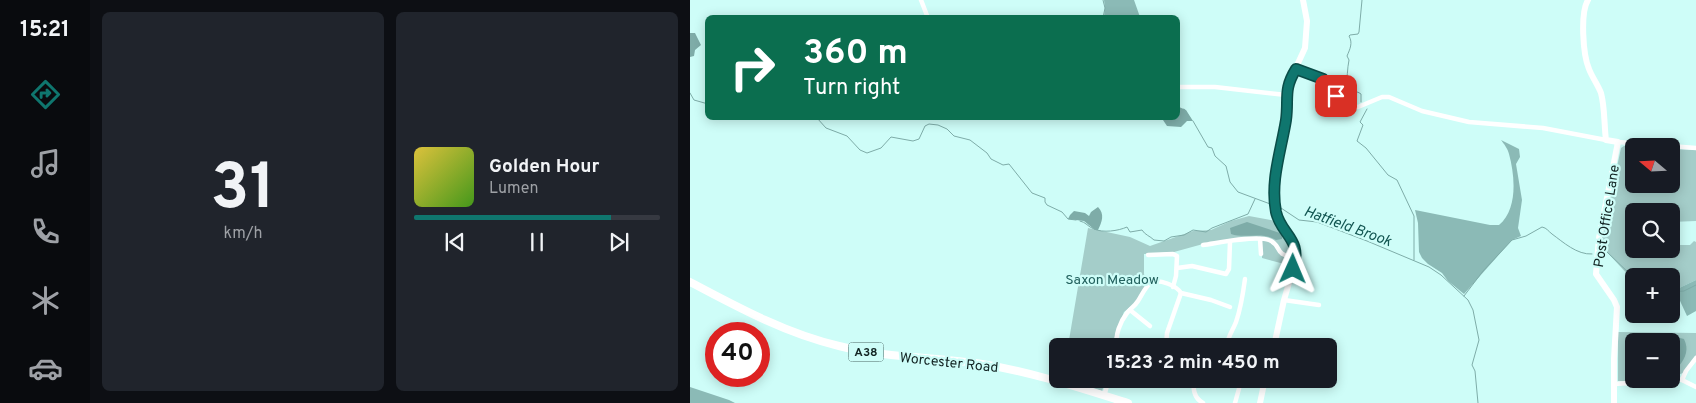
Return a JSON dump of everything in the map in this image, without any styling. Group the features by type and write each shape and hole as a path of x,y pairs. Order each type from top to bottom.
{"main road":[{"name":"Worcester Road","path":"690,282 787,329 838,346 892,356 981,364 1031,374 1128,403"}],"street":[{"path":"920,0 927,15"},
{"path":"1276,338 1296,257 1296,251 1290,238 1277,216 1275,202 1276,169 1286,120 1286,94 1289,80 1302,56 1307,37 1307,20 1303,0"},
{"path":"1588,0 1583,17 1585,54 1588,68 1601,92 1606,140"},
{"path":"1296,69 1323,79 1341,102 1350,106 1358,107 1389,97 1422,110 1469,122 1543,128 1618,142 1696,148"},
{"path":"1180,87 1215,87 1286,94"},
{"name":"Post Office Lane","path":"1614,403 1617,307 1598,278 1596,269 1599,238 1618,142"},
{"path":"1203,245 1262,239 1273,242 1283,256 1296,257"},
{"path":"1261,254 1262,239"},
{"path":"1177,268 1192,266 1226,274 1229,269 1230,242"},
{"path":"1148,255 1175,254 1178,258 1173,286"},
{"path":"1228,338 1235,324 1244,295 1245,279"},
{"path":"1117,338 1127,313 1151,283 1158,281 1173,286 1180,290 1181,293 1211,300 1230,307"},
{"path":"1167,338 1181,293"},
{"path":"1224,305 1226,298"},
{"path":"1284,300 1319,305"},
{"path":"1130,310 1150,326"},
{"path":"1696,358 1682,380 1696,387"},
{"path":"1614,384 1625,383"},
{"path":"1104,396 1106,388"},
{"path":"1194,388 1197,399 1203,403"},
{"path":"1235,403 1239,388"},
{"path":"1260,403 1263,388"}],"green space":[{"path":"1625,146 1625,193 1680,193 1680,149 1696,150 1696,221 1680,222 1680,203 1625,203 1625,258 1680,258 1680,245 1690,245 1694,241 1696,242 1696,280 1680,288 1680,268 1625,268 1625,272 1605,250 1601,242 1621,148"},
{"name":"Saxon Meadow","path":"1249,216 1276,221 1287,243 1292,266 1262,258 1262,239 1203,244 1174,252 1144,254 1144,274 1147,283 1135,303 1124,312 1114,338 1069,338 1088,228 1130,237 1150,246 1193,231 1211,230 1231,221"},
{"path":"1618,332 1696,333 1696,356 1683,373 1680,374 1680,333 1625,333 1625,381 1618,381"},
{"path":"1092,388 1103,388 1102,391"}],"shaded area":[{"path":"1104,0 1134,0 1139,15 1104,15"},
{"path":"690,33 695,33 701,45 695,50 694,56 690,57"},
{"path":"1180,107 1186,110 1193,121 1187,121 1181,127 1167,126 1163,120 1180,120"},
{"path":"1501,140 1519,149 1520,157 1516,164 1522,200 1518,228 1521,236 1512,240 1464,294 1448,281 1442,273 1422,258 1419,252 1418,223 1415,210 1490,225 1499,225 1509,210 1513,192 1513,172 1509,154"},
{"path":"1098,207 1102,215 1102,221 1098,230 1095,230 1084,221 1068,219 1074,211 1085,213 1089,216"},
{"path":"1247,222 1280,233 1282,234 1282,239 1276,240 1260,235 1242,236 1231,234 1230,228"},
{"path":"1696,280 1696,311 1687,316 1680,301 1680,288"},
{"path":"1680,338 1684,339 1686,343 1685,356 1680,364"},
{"path":"690,387 729,400 735,403 690,403"}],"waterway":[{"name":"Hatfield Brook","path":"1103,0 1105,8 1104,15"},
{"name":"Hatfield Brook","path":"1361,102 1361,94 1348,90 1345,87 1349,60 1347,56 1351,44 1349,36 1359,32 1362,0"},
{"path":"690,93 694,100 705,103"},
{"name":"Hatfield Brook","path":"1184,109 1190,118"},
{"name":"Hatfield Brook","path":"1367,109 1360,122 1363,125 1357,141 1366,148 1388,175 1397,180 1414,216 1414,260"},
{"path":"819,120 826,128 847,136 860,150 867,153 881,148 891,137 913,141 919,139 925,126 929,124 938,125 947,129 954,136 970,140 987,153 991,159 1003,165 1009,164 1032,193 1045,198 1047,205 1062,212 1068,219 1076,220"},
{"name":"Hatfield Brook","path":"1193,121 1208,147 1212,148 1215,156 1226,166 1230,182 1238,192 1273,205"},
{"path":"1080,221 1102,231 1127,227 1130,232 1142,230 1154,240 1164,241 1193,230 1206,232 1248,214 1255,199"},
{"name":"Hatfield Brook","path":"1278,206 1299,220 1317,222 1429,267 1441,275 1468,300 1473,310 1479,340 1472,365 1475,371 1478,403"},
{"path":"1464,296 1483,271 1512,240 1526,236 1542,227 1576,250 1592,254"},
{"path":"1606,251 1625,269"},
{"path":"1680,291 1696,285"}],"route":[{"path":"1293,269 1296,251 1277,216 1275,202 1277,157 1286,120 1287,87 1296,69 1319,76 1336,96"}]}
